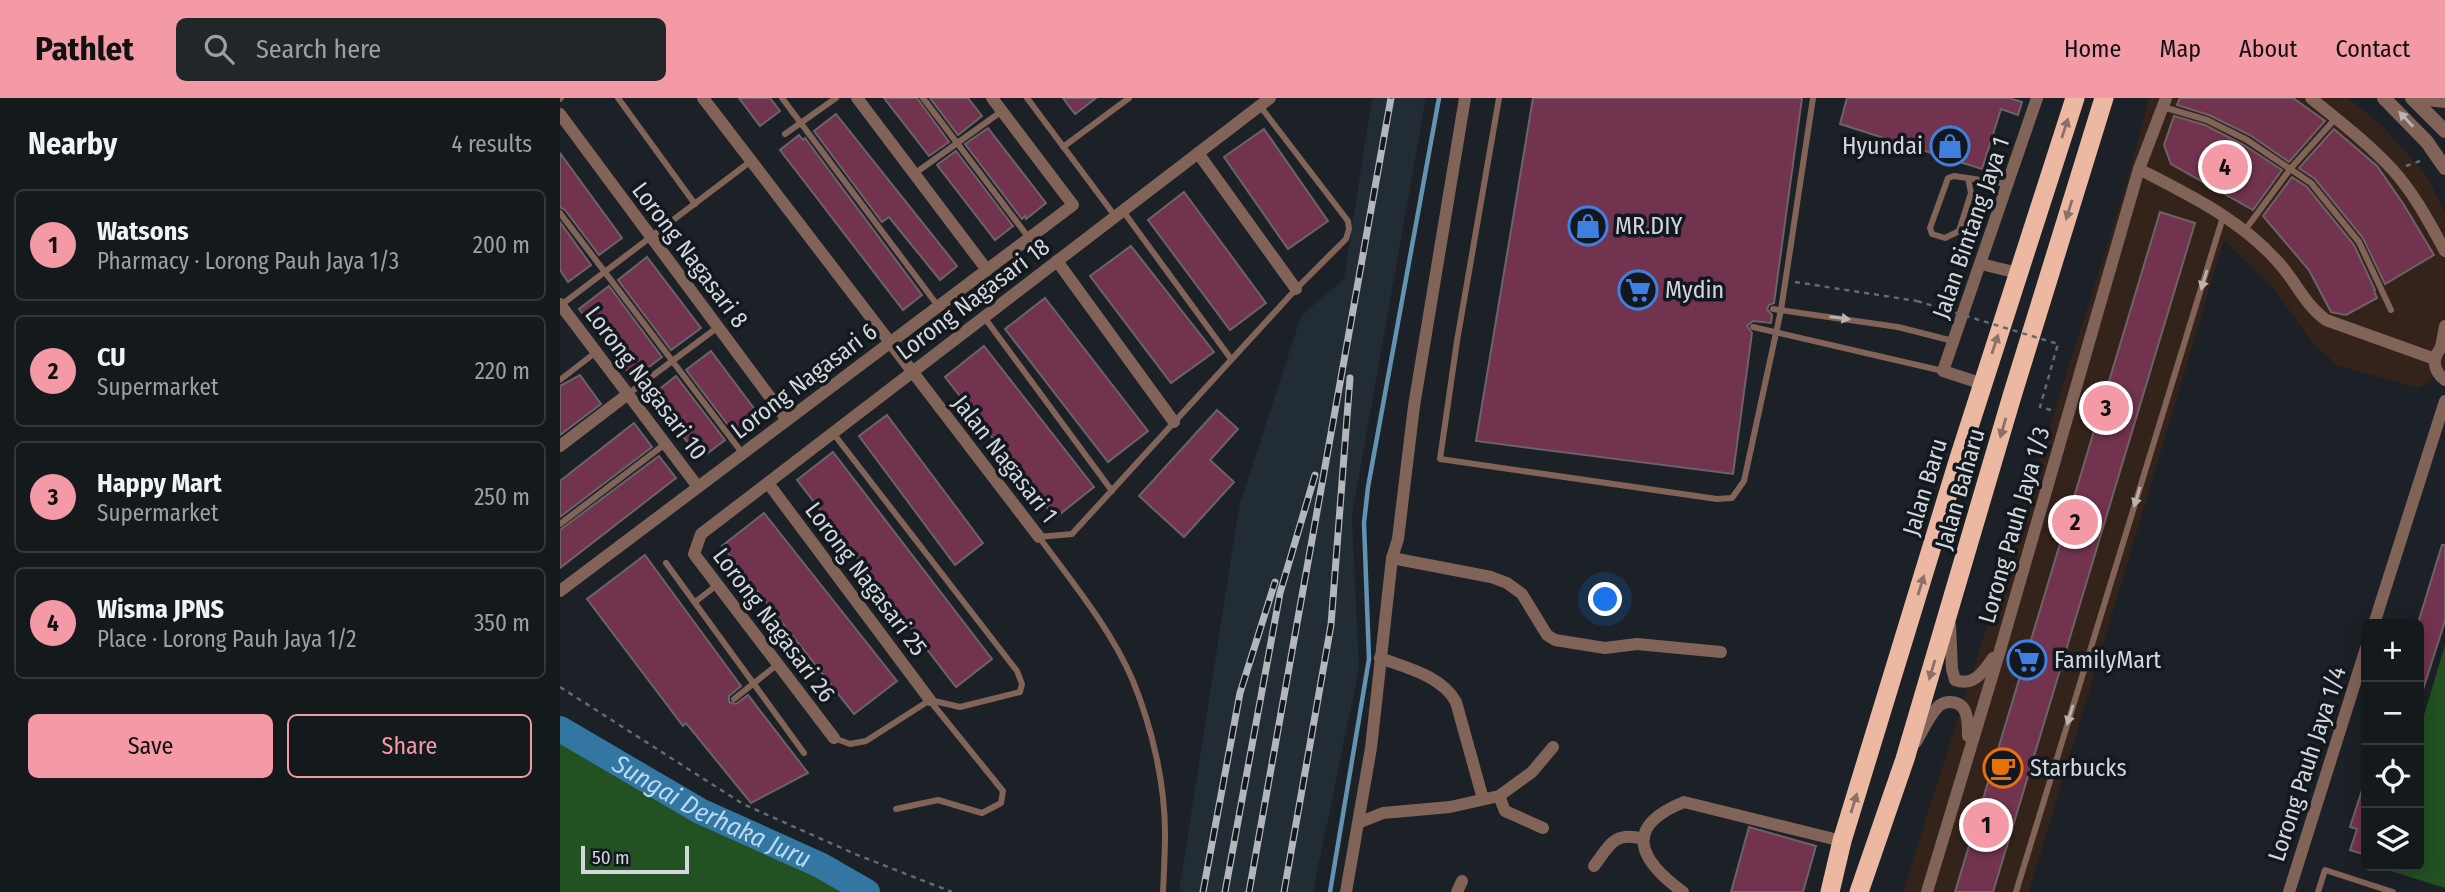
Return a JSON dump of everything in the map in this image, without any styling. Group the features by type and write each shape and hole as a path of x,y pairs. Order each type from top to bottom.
{"highway":[{"name":"Jalan Baru","path":"1830,892 1842,841 1983,384 2075,98"},
{"name":"Jalan Baharu","path":"1859,892 1905,759 2018,374 2104,98"}],"street":[{"name":"Jalan Nagasari 1","path":"703,98 1039,537"},
{"path":"857,98 987,270"},
{"path":"992,98 1002,111"},
{"path":"1346,892 1371,748 1392,558 1398,539 1414,406 1465,98"},
{"name":"Jalan Bintang Jaya 1","path":"1943,371 2037,98"},
{"path":"2311,98 2367,144 2393,170 2421,209 2445,251"},
{"path":"2384,98 2427,142 2445,168"},
{"path":"2412,98 2444,129 2427,142"},
{"path":"2418,98 2445,102"},
{"name":"Lorong Nagasari 18","path":"701,534 1265,102"},
{"name":"Lorong Pauh Jaya 1/3","path":"1927,892 2139,169 2165,102"},
{"name":"Lorong Nagasari 6","path":"560,591 1073,205 1002,111"},
{"name":"Lorong Nagasari 8","path":"560,114 787,420"},
{"path":"1198,153 1296,289"},
{"path":"2139,169 2224,215 2245,230 2280,263 2306,302 2326,320 2440,350"},
{"path":"1057,261 1174,422"},
{"path":"1981,264 2018,273"},
{"name":"Lorong Nagasari 10","path":"560,305 698,487"},
{"path":"2445,326 2436,371 2445,380"},
{"path":"1943,371 1983,384"},
{"path":"560,446 628,394"},
{"path":"2376,619 2445,401"},
{"name":"Lorong Nagasari 25","path":"768,483 930,700"},
{"name":"Lorong Nagasari 26","path":"701,534 694,554 834,738"},
{"path":"1392,558 1491,577 1507,583 1522,594 1547,635 1555,640 1605,648 1637,644 1721,652"},
{"path":"1949,614 1955,680 1972,682 2001,647"},
{"path":"1380,658 1416,671 1444,686 1451,693 1457,702 1483,799"},
{"name":"Lorong Pauh Jaya 1/4","path":"2288,892 2361,664"},
{"path":"1905,759 1939,705 1948,701 1958,703 1965,709 1968,718 1968,751"},
{"path":"1359,823 1384,813 1450,807 1499,796 1532,772 1553,747"},
{"path":"1499,796 1505,811 1544,828"},
{"path":"1683,892 1663,877 1647,858 1643,839 1648,824 1665,810 1684,802 1842,841"},
{"path":"1594,866 1615,839 1629,835 1643,839"}],"lane":[{"path":"618,98 695,204"},
{"path":"782,98 938,306"},
{"path":"785,134 836,98"},
{"path":"923,98 1029,238"},
{"path":"1027,98 1231,359"},
{"path":"1063,147 1129,98"},
{"path":"1499,98 1457,341 1440,459 1717,499 1732,498 1744,481 1781,310 1813,98"},
{"path":"1039,537 1072,534 1296,289 1346,239 1348,221 1265,102"},
{"path":"2165,102 2247,140 2311,183 2359,242 2391,310"},
{"path":"914,174 1002,111"},
{"path":"2245,230 2291,168 2336,118"},
{"path":"560,305 751,161"},
{"path":"1968,178 1971,193 1959,231 1945,238 1932,234 1930,228 1948,178 1954,176 1968,178 2008,184"},
{"path":"560,213 743,454"},
{"path":"2016,892 2224,215"},
{"path":"1773,309 1898,327 1954,341"},
{"path":"984,317 1112,491"},
{"path":"628,394 718,327"},
{"path":"1753,327 1943,371"},
{"path":"560,380 596,352"},
{"path":"833,433 1017,671 1022,684 1020,692 960,707 930,700 866,741 850,744 834,738"},
{"path":"560,524 666,444"},
{"name":"Jalan Nagasari 1","path":"1039,537 1103,627 1136,690 1148,724 1160,781 1165,831 1163,892"},
{"path":"666,563 804,753"},
{"path":"695,602 718,585"},
{"path":"734,699 778,664"},
{"path":"896,809 938,800 982,813 1001,803 1003,790 930,700"},
{"path":"2318,892 2325,870 2393,892"}],"path":[{"path":"2393,170 2436,155"},
{"path":"1785,281 1917,301 2058,344 2040,407 2051,410"},
{"path":"560,687 743,804 855,854 952,892"}],"shaded area":[{"path":"1372,98 1426,98 1352,516 1359,669 1313,892 1179,892 1239,507 1301,316 1344,279"},
{"path":"2149,98 2348,98 2382,126 2427,176 2445,213 2445,369 2419,388 2338,366 2312,342 2273,288 2224,240 2029,892 1903,892 2127,182"}],"green space":[{"path":"2445,645 2445,888 2391,871 2424,871 2424,715"},
{"path":"560,736 682,804 816,869 855,892 560,892"}],"building":[{"path":"739,98 770,98 780,111 760,126"},
{"path":"884,98 917,98 949,142 929,156"},
{"path":"930,98 968,98 982,116 958,135"},
{"path":"1063,98 1096,98 1075,114"},
{"name":"Mydin","path":"1533,98 1802,98 1774,303 1767,309 1772,315 1771,323 1753,321 1747,326 1752,333 1733,474 1476,441"},
{"name":"Hyundai","path":"1847,98 2009,98 2022,102 2018,115 2001,109 1982,169 1840,124"},
{"path":"2180,98 2293,98 2325,121 2289,162 2250,135 2209,115 2177,105"},
{"path":"836,114 957,266 940,280 889,217 882,222 814,131"},
{"path":"2174,116 2205,125 2244,145 2282,170 2253,210 2171,164 2164,145"},
{"path":"988,128 1046,203 1026,219 1025,216 1022,219 965,144"},
{"path":"1264,129 1328,221 1288,249 1224,157"},
{"path":"2334,129 2377,166 2434,255 2385,284 2363,238 2315,179 2299,168"},
{"path":"799,135 803,140 805,138 922,295 903,310 780,150"},
{"path":"956,151 1013,226 995,240 937,165"},
{"path":"560,153 622,238 599,255 560,207"},
{"path":"2292,177 2307,187 2354,245 2375,290 2377,298 2346,315 2331,312 2309,270 2263,216"},
{"path":"1184,192 1266,303 1230,330 1148,220"},
{"path":"2160,212 2195,223 1993,892 1955,892"},
{"path":"560,222 591,265 568,282 560,270"},
{"path":"1131,246 1214,352 1171,383 1090,276"},
{"path":"647,257 701,328 671,350 618,280"},
{"path":"609,286 662,357 633,379 579,309"},
{"path":"1045,298 1148,431 1108,462 1005,329"},
{"path":"984,346 1094,487 1055,518 945,377"},
{"path":"711,351 759,415 735,434 686,370"},
{"path":"580,375 601,404 560,435 560,386"},
{"path":"676,376 725,440 700,459 652,395"},
{"path":"1217,410 1238,429 1210,460 1234,482 1184,537 1139,496"},
{"path":"887,415 983,543 955,565 859,436"},
{"path":"634,423 652,447 560,517 560,481"},
{"path":"833,452 992,659 956,687 797,480"},
{"path":"659,456 676,478 560,568 560,530"},
{"path":"764,513 897,681 854,714 722,546"},
{"path":"2442,545 2445,545 2445,621 2424,687 2424,619 2419,619"},
{"path":"645,555 741,686 729,696 729,702 736,704 748,695 808,773 751,803 686,723 683,726 587,599"},
{"path":"2361,793 2361,853 2350,850 2357,829 2350,827"},
{"path":"1749,827 1816,846 1803,892 1731,892"}],"waterway":[{"path":"1330,892 1369,659 1364,523 1368,487 1439,98"},
{"name":"Sungai Derhaka Juru","path":"560,729 700,811 820,865 867,892"}],"railway":[{"path":"1249,892 1391,98"},
{"path":"1284,892 1331,625 1350,378"},
{"path":"1225,892 1280,593 1315,475"},
{"path":"1203,892 1240,693 1275,582"}],"place":[{"name":"Hyundai","path":"1950,146"},
{"name":"Wisma JPNS","path":"2225,167"},
{"name":"MR.DIY","path":"1588,226"},
{"name":"Mydin","path":"1638,290"},
{"name":"Happy Mart","path":"2106,408"},
{"name":"CU","path":"2075,522"},
{"name":"FamilyMart","path":"2027,660"},
{"name":"Starbucks","path":"2003,768"},
{"name":"Watsons","path":"1986,825"}]}
